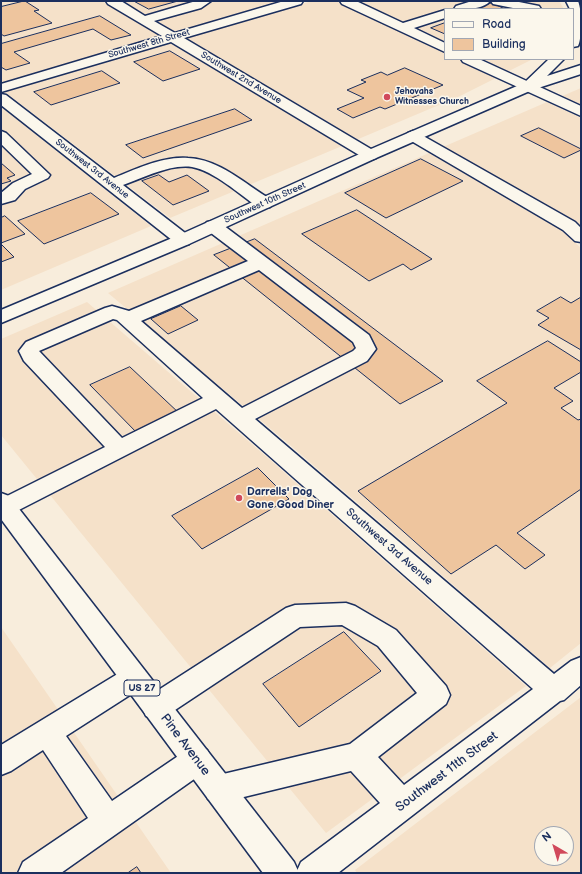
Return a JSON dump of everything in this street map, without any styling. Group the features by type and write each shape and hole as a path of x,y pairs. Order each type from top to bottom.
{"main road":[{"name":"Southwest 2nd Avenue","path":"112,1 370,155"},
{"path":"144,20 197,5 205,1"},
{"name":"Southwest 8th Street","path":"1,88 297,1"},
{"path":"346,1 444,48"},
{"path":"463,8 484,1"},
{"path":"498,1 530,8"},
{"path":"572,1 581,20 576,30 578,35 574,41"},
{"path":"402,28 444,14"},
{"path":"470,60 581,112"},
{"name":"Southwest 10th Street","path":"527,87 556,60"},
{"name":"Southwest 10th Street","path":"1,317 183,240 370,155 527,87 581,69"},
{"path":"551,79 581,77"},
{"name":"Southwest 3rd Avenue","path":"1,98 183,240"},
{"path":"1,136 41,160"},
{"path":"413,136 569,226 581,237"},
{"path":"41,160 68,150"},
{"path":"1,199 9,196 19,186 42,175 41,160"},
{"path":"112,184 177,163 194,163 212,170 264,203"},
{"path":"213,226 362,340 366,348 360,356 240,418"},
{"path":"119,448 31,356 29,351 33,346 262,262"},
{"name":"Southwest 3rd Avenue","path":"120,315 554,691"},
{"path":"3,505 218,399"},
{"name":"Pine Avenue","path":"3,505 283,873"},
{"path":"156,707 295,616 346,614 388,638 436,695 357,756 219,789"},
{"name":"Southwest 11th Street","path":"312,873 554,691 581,669"},
{"path":"1,762 134,678"},
{"path":"47,732 108,821"},
{"path":"357,756 402,805"},
{"path":"34,873 197,760"}],"shaded area":[{"path":"1,1 102,1 160,36 1,83"},
{"path":"122,1 282,1 175,32"},
{"path":"312,1 336,1 444,53 444,60 459,60 496,78 458,97 356,140 185,38"},
{"path":"355,1 559,1 563,8 444,8 444,43"},
{"path":"171,43 342,146 170,218 5,92"},
{"path":"481,60 531,60 507,72"},
{"path":"581,88 581,107 560,97"},
{"path":"547,102 581,118 581,227 443,147"},
{"path":"1,107 151,226 1,290"},
{"path":"429,153 560,229 581,248 581,643 550,668 290,445 108,293"},
{"path":"87,302 268,458 526,686 326,833 1,435 1,339"},
{"path":"1,627 171,873 1,873"},
{"path":"581,697 581,873 357,873 355,870"}],"building":[{"path":"25,1 39,10 34,11 52,23 4,36 1,34 1,7"},
{"path":"134,1 178,1 149,9"},
{"path":"492,3 503,8 478,8"},
{"path":"100,16 131,35 111,40 93,29 14,52 30,63 6,70 1,67 1,44"},
{"path":"444,23 444,34 431,28"},
{"path":"170,51 200,69 163,81 134,62"},
{"path":"405,68 443,85 385,109 380,107 353,118 337,109 364,98 347,90 366,82 361,80 381,72 387,75"},
{"path":"102,71 120,83 51,105 34,92"},
{"path":"235,109 252,120 143,158 126,145"},
{"path":"539,128 581,150 564,158 521,136"},
{"path":"421,159 463,181 386,218 345,193"},
{"path":"1,163 15,175 7,178 11,181 1,184"},
{"path":"159,175 169,182 187,175 209,191 173,205 142,181"},
{"path":"91,193 119,214 44,244 18,221"},
{"path":"357,210 432,259 411,270 403,264 369,281 302,234"},
{"path":"5,216 25,234 1,243 1,218"},
{"path":"255,239 443,381 400,404 214,255"},
{"path":"1,244 14,257 1,262"},
{"path":"561,297 571,303 581,297 581,350 538,325 549,318 537,311"},
{"path":"181,306 198,320 168,334 151,319"},
{"path":"548,341 581,362 581,372 554,388 573,401 561,408 578,420 581,419 581,489 517,533 545,555 525,569 496,545 451,574 358,491 507,403 477,381"},
{"path":"130,367 180,414 139,435 90,385"},
{"path":"258,468 289,499 202,549 172,516"},
{"path":"344,632 381,671 299,727 263,684"},
{"path":"137,867 141,873 128,873"}],"place":[{"name":"Jehovahs Witnesses Church","path":"387,97"},
{"name":"Darrells' Dog Gone Good Diner","path":"239,498"}]}
